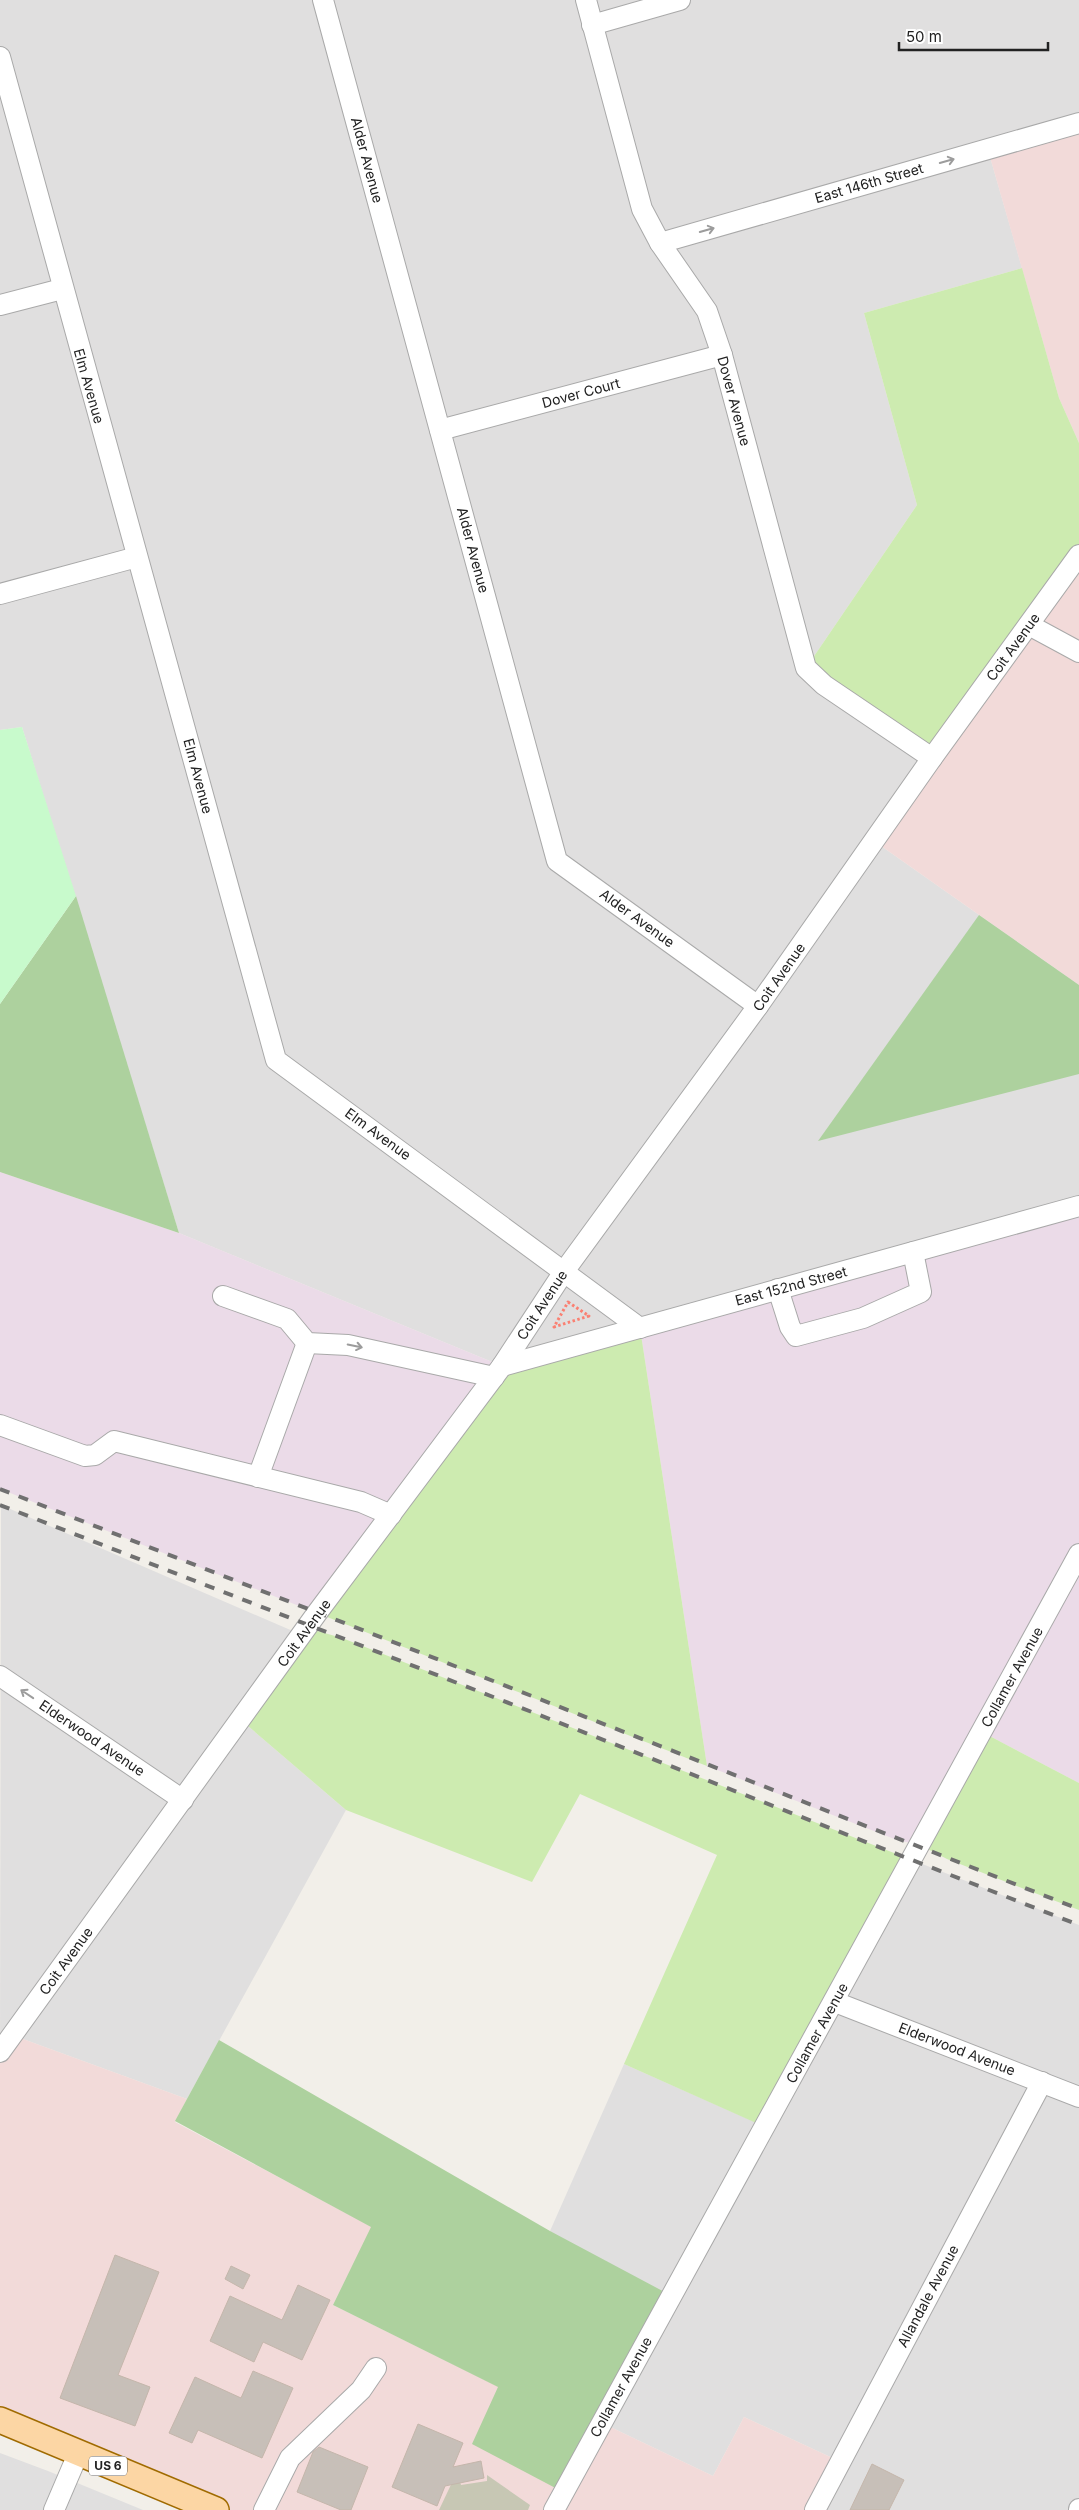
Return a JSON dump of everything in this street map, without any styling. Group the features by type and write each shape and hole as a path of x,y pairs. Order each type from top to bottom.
{"main road":[{"name":"US 6","path":"0,2420 216,2510"}],"street":[{"name":"Alder Avenue","path":"323,0 557,861 758,1006"},
{"name":"Dover Avenue","path":"586,0 642,209 660,244 708,311 722,355 806,668 824,685 932,758"},
{"path":"592,25 680,0"},
{"name":"Elm Avenue","path":"0,57 62,289 276,1060 565,1270 640,1328"},
{"name":"East 146th Street","path":"660,244 1079,123"},
{"path":"0,305 62,289"},
{"name":"Dover Court","path":"440,430 722,355"},
{"name":"Coit Avenue","path":"0,2052 317,1613 498,1371 565,1270 758,1006 932,758 1079,556"},
{"path":"0,594 137,557"},
{"path":"1029,625 1079,652"},
{"name":"East 152nd Street","path":"498,1371 640,1328 1079,1206"},
{"path":"778,1289 790,1327 796,1336 863,1318 921,1292 913,1252"},
{"path":"224,1296 287,1319 307,1343 348,1345 498,1371"},
{"path":"258,1477 307,1343"},
{"path":"0,1425 85,1456 95,1455 114,1441 361,1502 391,1515"},
{"name":"Collamer Avenue","path":"554,2510 835,2002 1079,1554"},
{"name":"Elderwood Avenue","path":"0,1676 183,1800"},
{"name":"Elderwood Avenue","path":"835,2002 1079,2096"},
{"name":"Allandale Avenue","path":"815,2510 1042,2082"},
{"path":"264,2510 290,2458 361,2390 376,2368"},
{"path":"54,2510 78,2454"}],"path":[{"path":"568,1302 589,1316 563,1325 554,1327 568,1302"}],"shaded area":[{"path":"0,0 1079,0 1079,123 988,150 1022,268 864,313 917,505 806,668 932,758 874,841 1079,985 1079,1206 502,1366 179,1233 22,727 0,730"},
{"path":"1079,123 1079,443 1059,398 988,150"},
{"path":"1079,555 1079,985 874,841"},
{"path":"0,1172 179,1233 502,1366 317,1613 0,1489"},
{"path":"1079,1206 1079,1783 982,1732 920,1845 897,1840 707,1766 640,1328"},
{"path":"1,1505 302,1635 241,1720 346,1810 187,2099 12,2035 0,2052"},
{"path":"912,1860 1079,1925 1079,2510 815,2510 839,2461 744,2417 713,2476 602,2423 550,2231 624,2064 766,2127"},
{"path":"12,2035 187,2099 175,2122 372,2227 333,2305 499,2387 602,2423 713,2476 744,2417 839,2461 815,2510 216,2510 0,2420 0,2052"},
{"path":"0,2453 48,2471 143,2510 0,2510"},
{"path":"457,2472 461,2485 487,2481 487,2475 530,2505 528,2510 439,2510"}],"green space":[{"path":"1022,268 1059,398 1079,443 1079,555 932,758 806,668 917,505 864,313"},
{"path":"22,727 76,896 0,1004 0,730"},
{"path":"76,896 179,1233 0,1172 0,1004"},
{"path":"979,915 1079,985 1079,1074 818,1141"},
{"path":"640,1328 707,1766 317,1613 502,1366"},
{"path":"307,1628 342,1638 912,1860 765,2127 624,2064 717,1855 580,1794 532,1882 346,1810 241,1720"},
{"path":"982,1732 1079,1783 1079,1910 947,1859 920,1845"},
{"path":"219,2040 550,2231 672,2296 563,2492 472,2444 498,2387 333,2305 371,2227 175,2121"}],"building":[{"path":"115,2255 159,2272 118,2375 150,2387 135,2426 60,2398"},
{"path":"231,2266 250,2275 243,2289 225,2279"},
{"path":"298,2285 330,2300 302,2360 263,2342 254,2362 210,2341 230,2296 282,2320"},
{"path":"253,2371 293,2388 262,2458 198,2430 192,2443 169,2433 195,2377 241,2398"},
{"path":"418,2424 463,2443 453,2467 481,2461 484,2478 445,2486 437,2506 392,2487"},
{"path":"319,2447 368,2467 351,2510 341,2510 297,2492 313,2452"},
{"path":"872,2464 904,2480 889,2510 850,2510"}],"railway":[{"path":"0,1489 1079,1909"},
{"path":"0,1505 1079,1925"}]}
